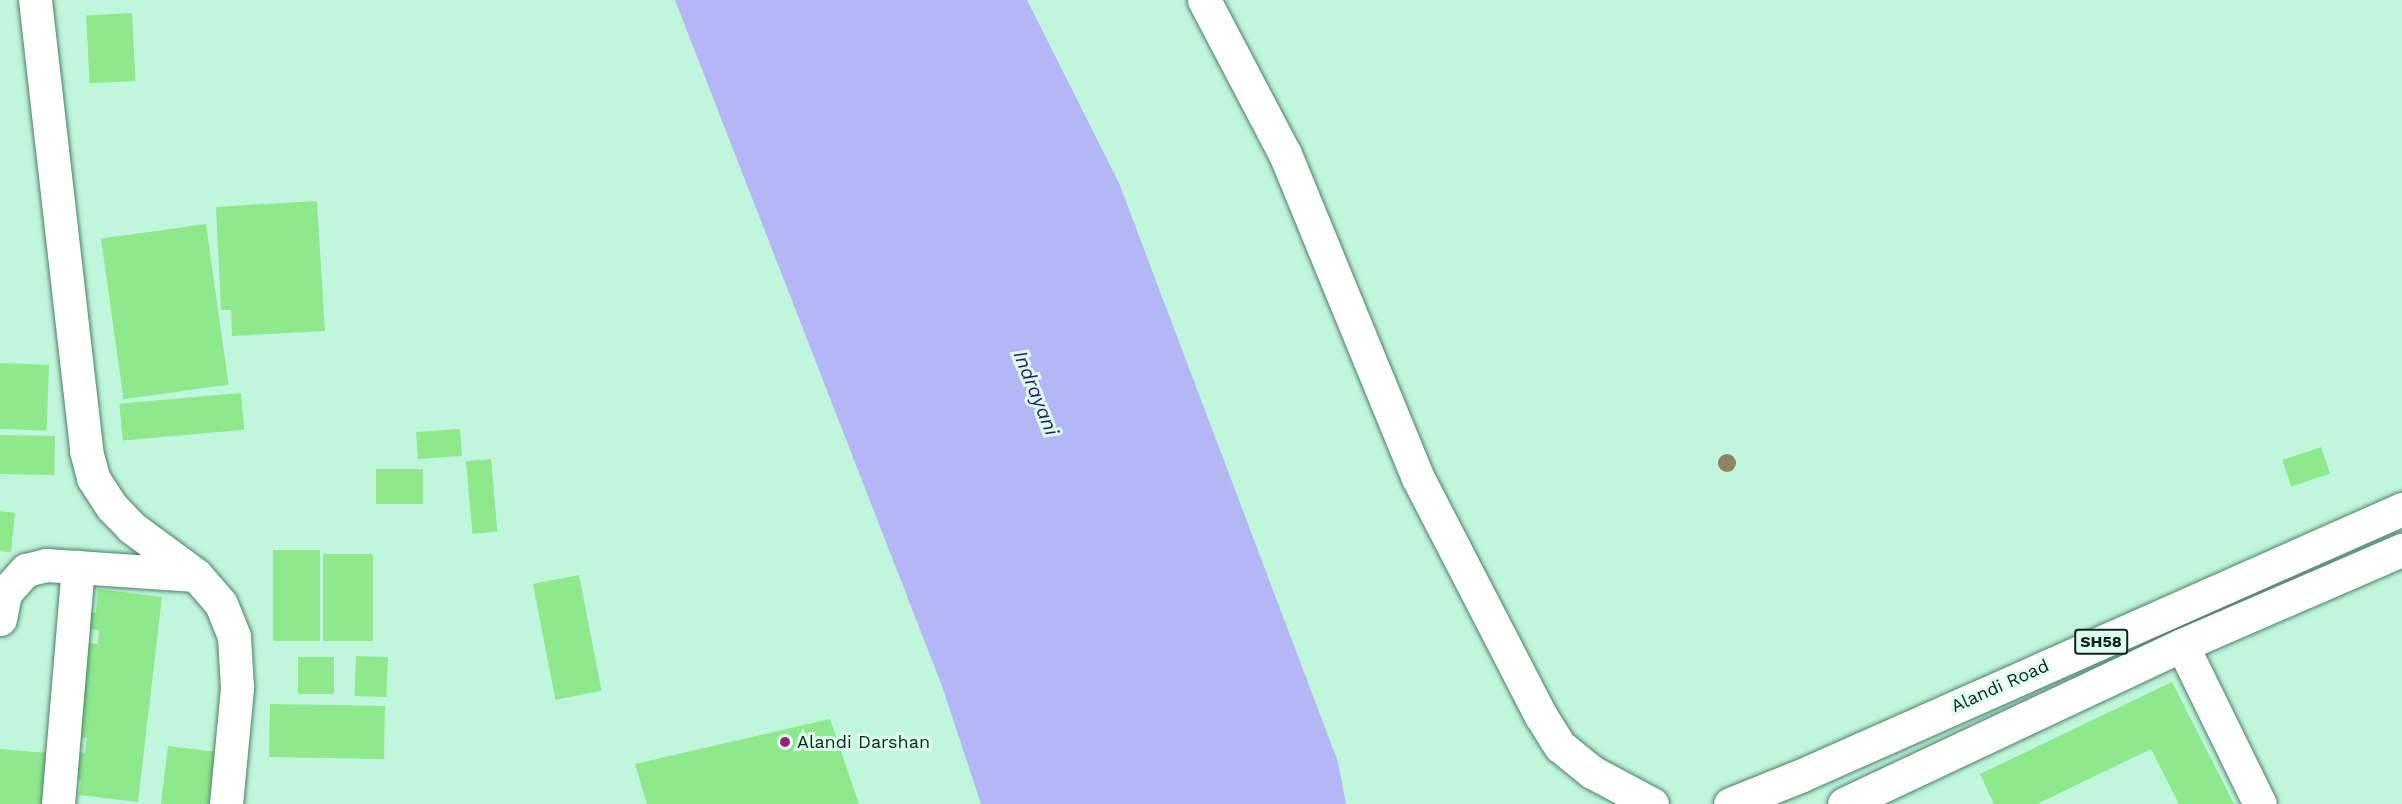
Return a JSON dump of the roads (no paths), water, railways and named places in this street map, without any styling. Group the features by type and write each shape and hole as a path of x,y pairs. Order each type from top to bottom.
{"street":[{"path":"35,0 86,450 93,478 111,507 131,527 196,575 221,604 234,637 237,688 226,804"},
{"path":"1204,0 1285,154 1418,478 1541,716 1560,746 1592,772 1652,804"},
{"name":"Alandi Road","path":"1730,804 2402,509"},
{"path":"2343,534 2358,569"},
{"name":"SH58","path":"1845,804 2182,645 2402,550"},
{"path":"0,620 5,593 26,570 46,565 196,575"},
{"path":"58,804 78,567"},
{"path":"2182,645 2260,804"},
{"path":"1827,763 1845,804"}],"water":[{"name":"Indrayani","path":"675,0 1027,0 1119,183 1338,762 1346,804 981,804 942,686"}],"place":[{"name":"Alandi Darshan","path":"785,742"}]}
